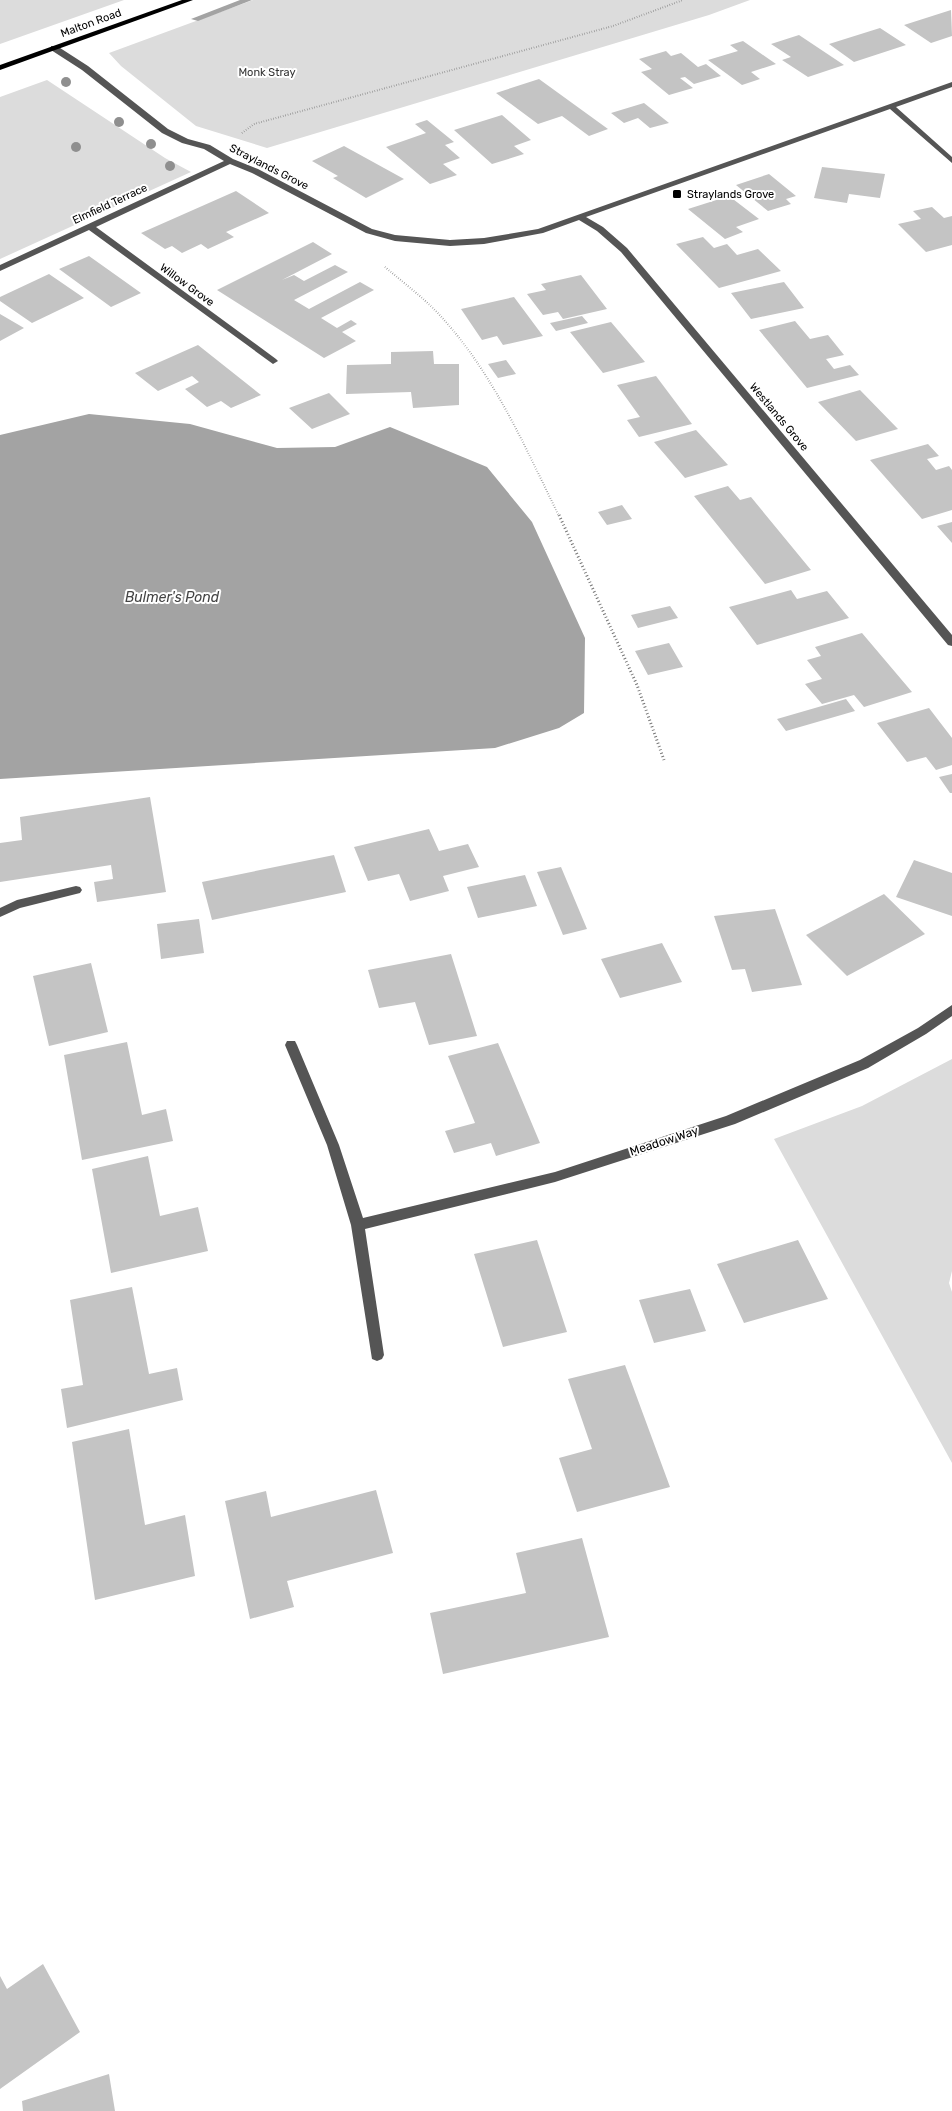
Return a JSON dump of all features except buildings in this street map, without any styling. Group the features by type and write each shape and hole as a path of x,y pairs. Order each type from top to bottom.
{"main road":[{"name":"Malton Road","path":"0,68 190,0"}],"street":[{"name":"Straylands Grove","path":"54,48 85,68 165,131 185,141 207,147 230,161 255,171 369,231 395,238 450,243 484,241 540,231 952,84"},
{"path":"892,106 952,161"},
{"name":"Elmfield Terrace","path":"0,268 230,161"},
{"name":"Westlands Grove","path":"580,217 600,229 624,250 952,642"},
{"name":"Willow Grove","path":"88,226 273,361"},
{"path":"0,913 17,904 76,890"},
{"name":"Meadow Way","path":"358,1225 555,1177 730,1120 864,1064 922,1031 952,1010"},
{"path":"291,1045 333,1146 358,1225 377,1355"}],"path":[{"path":"207,147 236,139 254,124 613,26 682,0"},
{"path":"369,231 367,246 373,255 445,320 478,365 514,424 586,571 637,685 664,760"}],"green space":[{"path":"0,0 124,0 0,44"},
{"name":"Monk Stray","path":"253,0 750,0 709,15 267,148 196,126 121,66 109,53"},
{"path":"47,80 165,158 191,172 0,259 0,97"},
{"path":"952,1059 952,1271 949,1283 952,1292 952,1463 774,1139 862,1106"}],"water":[{"name":"Bulmer's Pond","path":"89,414 190,424 277,448 335,447 390,427 487,467 532,522 585,638 584,713 559,728 495,748 0,779 0,435"}],"waterway":[{"path":"195,19 248,0"}],"place":[{"name":"Straylands Grove","path":"677,194"}]}
